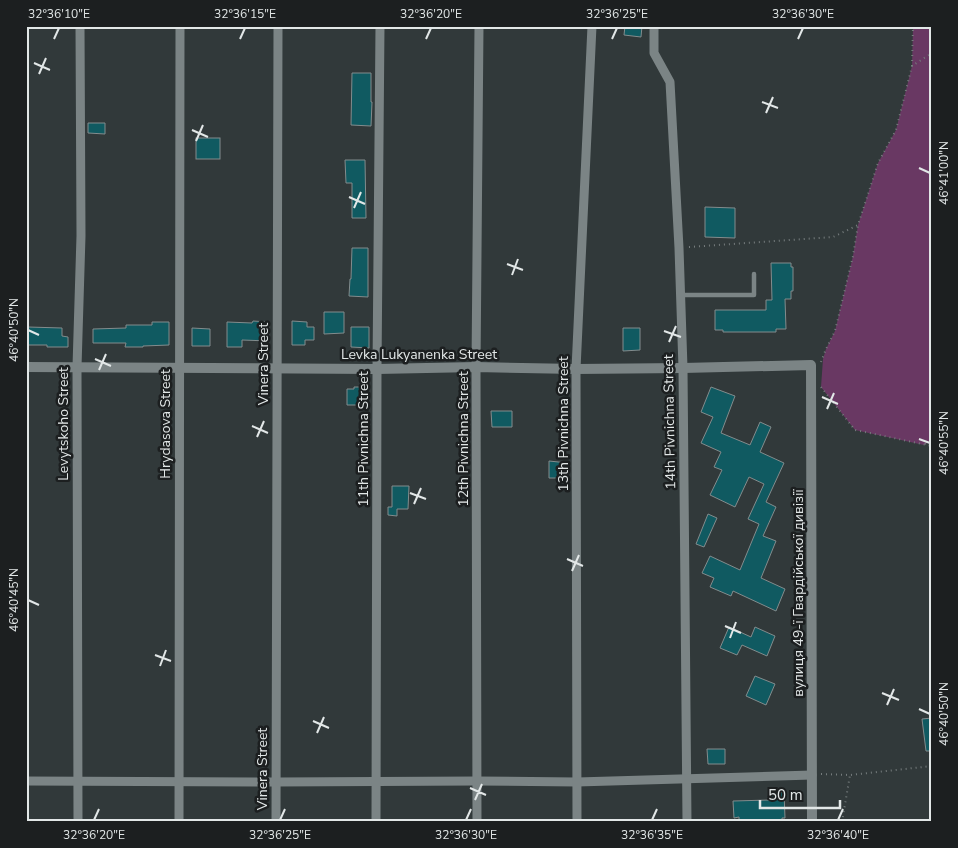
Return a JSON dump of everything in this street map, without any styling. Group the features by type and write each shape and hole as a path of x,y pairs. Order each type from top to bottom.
{"street":[{"name":"Levytskoho Street","path":"78,822 77,367 81,236 80,26"},
{"name":"Hrydasova Street","path":"179,822 178,368 180,26"},
{"name":"Vinera Street","path":"276,822 278,26"},
{"name":"11th Pivnichna Street","path":"376,822 380,26"},
{"name":"12th Pivnichna Street","path":"477,822 476,367 479,26"},
{"name":"13th Pivnichna Street","path":"577,822 576,369 592,26"},
{"name":"14th Pivnichna Street","path":"654,26 654,54 670,82 679,248 683,368 687,822"},
{"name":"Levka Lukyanenka Street","path":"26,367 476,367 576,369 816,365"},
{"name":"вулиця 49-ї Гвардійської дивізії","path":"812,822 816,365"},
{"path":"26,781 376,782 477,780 577,782 812,775"}],"lane":[{"path":"680,295 754,295 754,274"}],"path":[{"path":"816,365 835,331 853,256 858,225 878,163 896,130 912,66 913,26"},
{"path":"912,66 932,53"},
{"path":"679,248 833,237 858,225"},
{"path":"821,387 855,430 932,446"},
{"path":"924,445 932,440"},
{"path":"812,775 850,775 932,766"},
{"path":"842,822 850,775"}],"shaded area":[{"path":"913,26 932,26 932,440 924,445 855,430 821,387 823,359 835,331 853,256 858,225 878,163 896,130 912,66"}],"building":[{"path":"625,26 642,26 641,37 624,35"},
{"path":"352,73 371,73 371,126 351,125"},
{"path":"88,123 105,123 105,134 88,133"},
{"path":"196,138 220,138 220,159 196,159"},
{"path":"345,160 365,160 366,218 352,218 352,183 346,183"},
{"path":"705,207 735,208 735,238 705,237"},
{"path":"352,248 368,248 368,297 349,296"},
{"path":"771,263 791,263 791,267 793,267 791,299 785,299 786,329 776,329 776,332 723,332 723,330 715,330 715,310 766,310 766,300 772,300"},
{"path":"324,312 344,312 344,333 324,334"},
{"path":"253,321 269,322 269,341 242,340 242,347 227,347 227,322 252,323"},
{"path":"292,321 307,322 307,327 314,327 314,340 305,340 305,345 292,345"},
{"path":"152,322 169,322 169,345 125,347 126,343 93,343 93,329 126,328 126,325 152,325"},
{"path":"28,327 62,328 62,336 68,337 68,347 27,345"},
{"path":"351,327 369,327 369,348 351,347"},
{"path":"192,328 210,329 210,346 192,346"},
{"path":"623,328 640,328 640,350 623,351"},
{"path":"354,387 366,387 367,405 347,405 347,389 354,389"},
{"path":"711,387 735,396 721,433 750,445 760,422 771,427 760,452 784,463 766,502 776,507 763,536 776,541 761,578 785,589 776,611 733,591 731,596 710,587 714,578 702,573 710,556 740,570 759,524 748,519 764,484 749,477 735,507 710,495 722,470 714,467 721,452 701,443 713,417 701,412"},
{"path":"491,411 512,411 512,427 492,427"},
{"path":"549,461 568,463 568,478 549,478"},
{"path":"392,486 409,486 408,509 397,509 397,516 388,515 388,507 392,507"},
{"path":"708,514 717,518 704,547 696,544"},
{"path":"729,627 751,637 755,627 775,636 767,656 742,645 737,655 720,648"},
{"path":"755,676 775,684 766,705 746,696"},
{"path":"932,718 932,751 926,751 922,719"},
{"path":"707,749 725,749 725,764 708,764"},
{"path":"784,792 785,818 782,818 782,822 770,822 770,820 739,821 739,817 734,818 733,801 770,800 770,793"}]}
